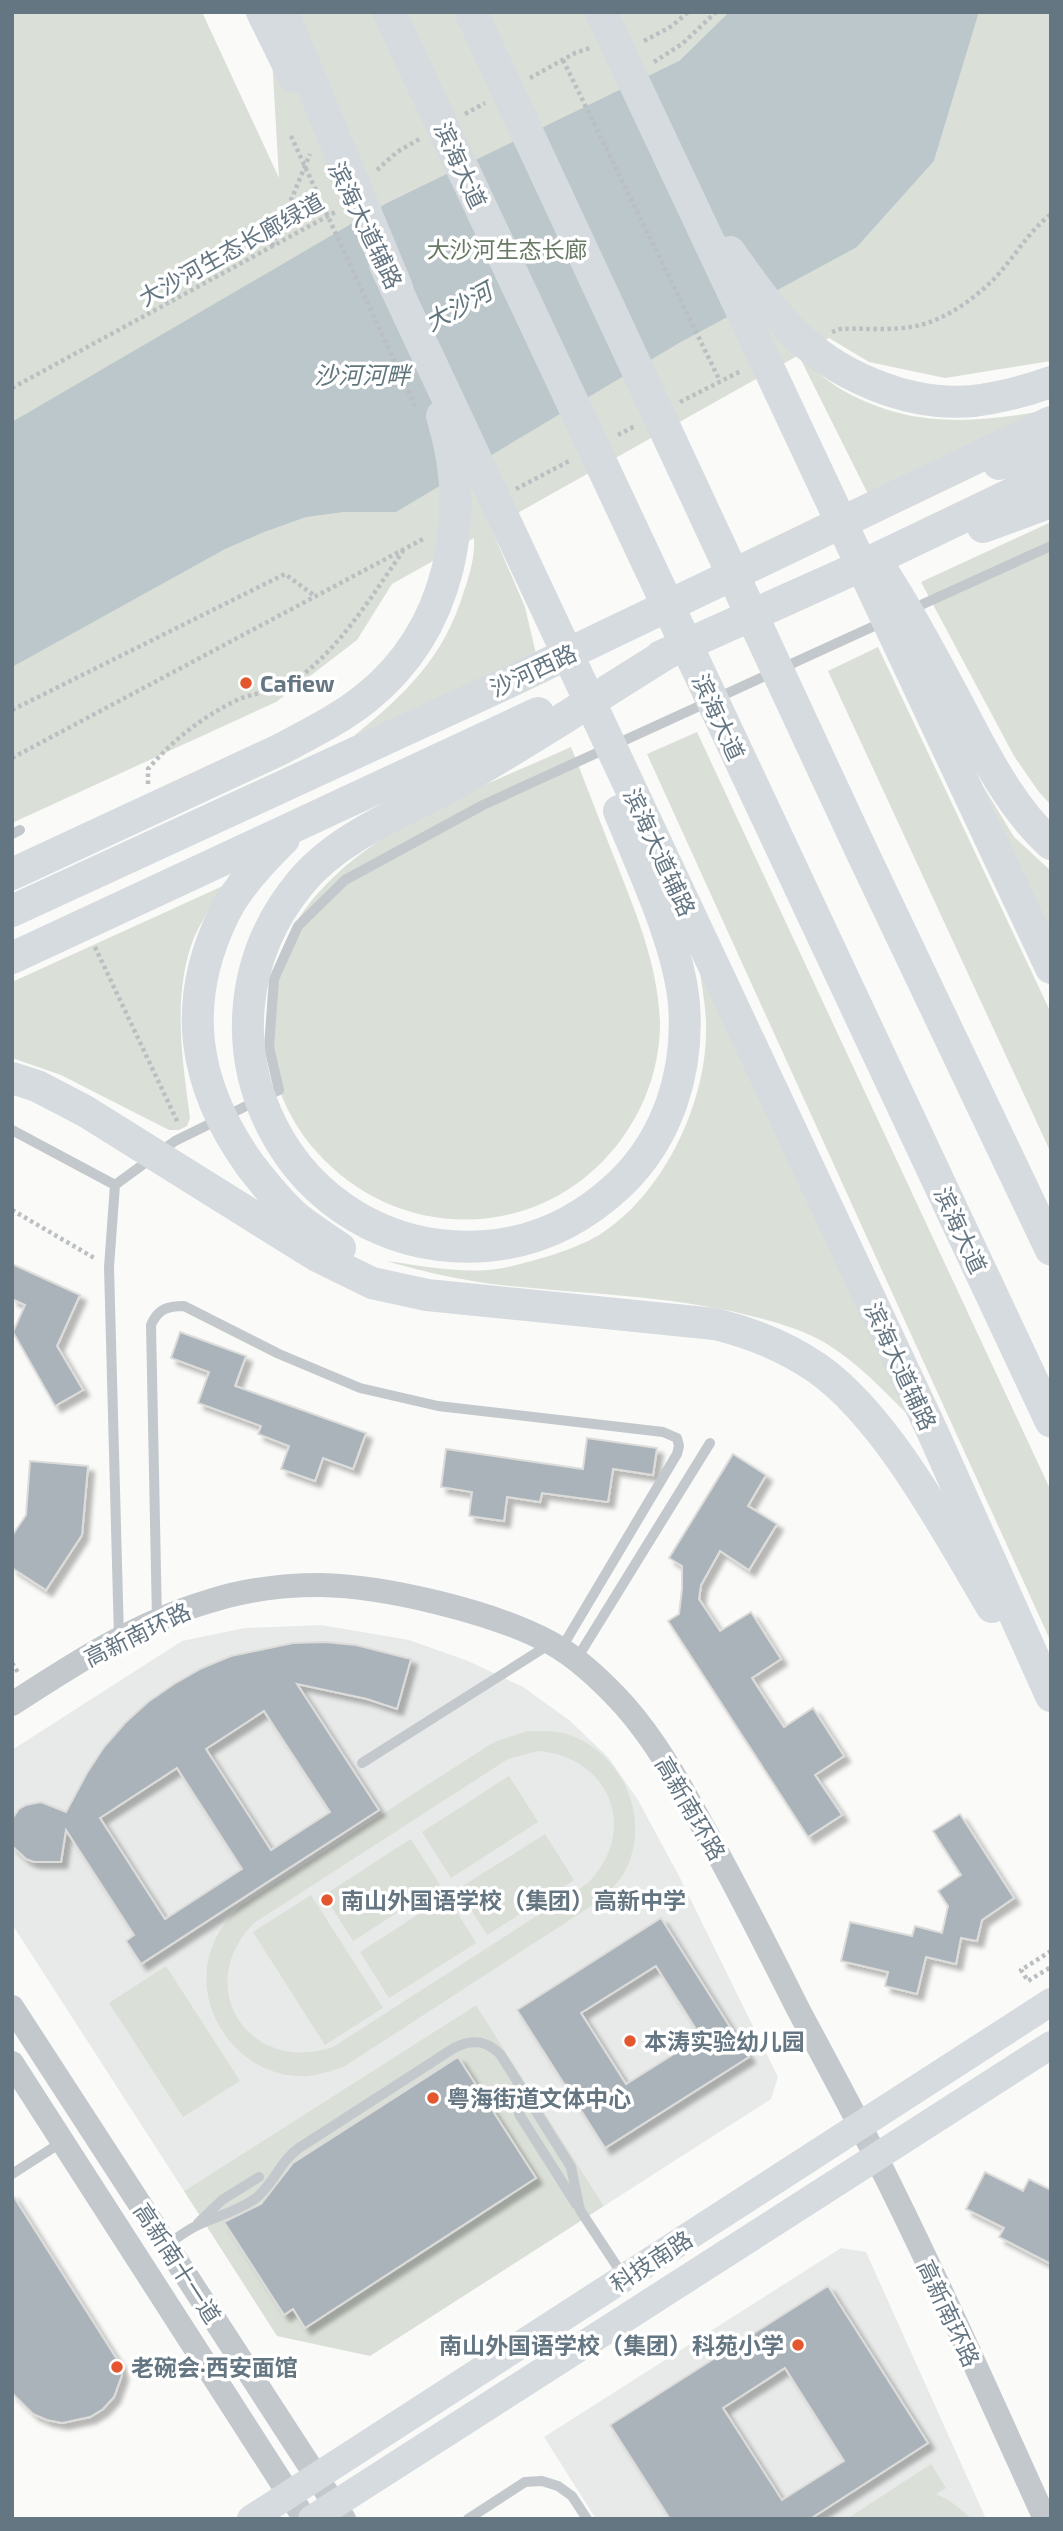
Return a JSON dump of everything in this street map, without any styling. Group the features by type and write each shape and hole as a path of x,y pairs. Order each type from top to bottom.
{"highway":[{"path":"282,12 397,289"},
{"name":"滨海大道","path":"389,12 1051,1421"},
{"path":"471,12 862,852 1051,1250"}],"main road":[{"name":"滨海大道辅路","path":"262,12 528,567 933,1433 1051,1696"},
{"path":"601,12 1051,968"},
{"path":"671,159 715,232 772,309 813,350 836,366 890,389 944,401 972,401 1002,396 1051,382"},
{"path":"12,874 279,750 342,715 368,697 395,670 419,637 437,603 448,569 456,532 457,484 448,435 397,289"},
{"name":"沙河西路","path":"13,911 507,683 1051,422"},
{"path":"859,514 971,473 1051,449"},
{"path":"811,457 907,609 992,766 1018,806 1051,844"},
{"name":"沙河西路","path":"21,954 859,567 1051,475"},
{"path":"859,567 1051,502"},
{"path":"528,567 584,724 665,929 684,1000 685,1037 681,1074 672,1105 653,1143 631,1173 573,1220 545,1234 502,1245 464,1247 426,1244 391,1234 357,1218 327,1196 300,1170 278,1140 264,1110 252,1073 247,1037 248,999 255,966 268,932 285,902 304,879 329,856 360,835 476,772 666,654"},
{"path":"289,1226 264,1184 234,1143 210,1096 198,1047 198,997 207,954 225,912 261,862 309,813 414,740 507,683"},
{"path":"12,1078 37,1086 85,1111 289,1226 335,1266 372,1283 427,1295 715,1324 754,1334 818,1368 849,1396 876,1426 904,1465 1051,1704"},
{"name":"科技南路","path":"251,2519 1051,2002"},
{"name":"科技南路","path":"330,2514 1051,2045"}],"street":[{"name":"高新南环路","path":"12,1704 119,1638 157,1620 211,1600 260,1590 320,1585 370,1590 435,1602 509,1624 562,1651 622,1703 651,1738 677,1779 876,2157 1045,2519"},
{"name":"高新南十一道","path":"12,2007 317,2476 330,2514"},
{"name":"高新南十一道","path":"12,2063 306,2519"}],"lane":[{"path":"119,1638 109,1267 115,1185 175,1141 279,1090 270,1047 274,979 298,926 345,880 483,805 1051,546"},
{"path":"12,1130 115,1185"},
{"path":"157,1620 151,1325 161,1310 171,1306 184,1306 279,1354 360,1388 438,1406 663,1432 677,1438 677,1454 562,1651"},
{"path":"362,1763 562,1651 710,1443"},
{"path":"167,2245 196,2226 248,2203 265,2190 290,2154 454,2048 471,2042 485,2043 500,2054 571,2167 580,2210"},
{"path":"519,2114 624,2278"},
{"path":"12,2174 63,2141"},
{"path":"196,2226 222,2200 259,2177"},
{"path":"468,2519 525,2482 542,2481 558,2486 572,2496 587,2519"}],"path":[{"path":"677,12 681,19 688,12"},
{"path":"646,67 682,44 716,12"},
{"path":"527,79 562,60 720,381 751,366"},
{"path":"457,119 492,99"},
{"path":"370,178 397,152 433,132"},
{"path":"291,135 420,419"},
{"name":"大沙河生态长廊绿道","path":"12,388 339,210"},
{"path":"830,332 840,329 917,326 951,312 995,278 1051,214"},
{"path":"148,785 148,769 171,743 238,700 291,683 320,658 355,621 404,549"},
{"path":"12,710 285,574 315,596 12,758"},
{"path":"92,942 185,1136"},
{"path":"12,1210 109,1267"},
{"path":"1051,1951 1021,1970 1028,1981 1051,1967"}],"shaded area":[{"name":"南山外国语学校（集团）高新中学","path":"321,1625 409,1640 468,1661 523,1687 569,1720 608,1757 638,1800 679,1876 778,2077 771,2099 604,2206 476,2005 184,2191 12,1924 12,1750 182,1641 245,1628"},
{"name":"南山外国语学校（集团）科苑小学","path":"841,2248 866,2252 986,2519 596,2519 544,2437"}],"green space":[{"name":"大沙河生态长廊","path":"12,12 202,12 279,178 272,57 285,12 729,12 679,61 857,247 934,161 979,12 1051,12 1051,361 945,378 869,362 829,338 491,528 525,607 536,654 354,736 406,689 446,636 470,572 474,538 392,584 357,640 276,702 12,823"},
{"path":"800,358 844,391 895,412 945,420 970,420 1049,410 869,496"},
{"path":"1051,522 1051,805 1014,756 921,582"},
{"path":"878,647 1051,1013 1051,1153 828,671"},
{"path":"697,732 1051,1491 1051,1642 647,754"},
{"path":"571,747 633,905 651,962 660,1023 658,1052 647,1093 627,1131 596,1168 560,1195 519,1212 476,1219 432,1217 390,1204 350,1182 315,1150 287,1108 277,1084 270,1055 272,983 279,957 309,904 329,881 365,850 392,832 450,801"},
{"path":"983,786 1014,837 1051,871 1051,933"},
{"path":"225,885 194,937 184,976 181,1016 190,1118 187,1126 179,1130 169,1130 61,1075 12,1058 12,982"},
{"path":"699,965 907,1414 838,1351 812,1336 771,1321 701,1305 479,1282 386,1261 460,1270 503,1268 578,1246 622,1218 642,1197 676,1147 698,1090 704,1062 706,1025"},
{"path":"528,1731 557,1732 586,1743 603,1755 617,1771 633,1810 635,1831 632,1853 618,1881 599,1901 345,2066 309,2076 285,2075 263,2067 243,2055 227,2038 215,2018 208,1997 206,1973 211,1950 227,1921 240,1906 494,1742","holes":["538,1751 563,1756 584,1767 599,1782 610,1800 614,1820 612,1841 603,1863 588,1883 333,2047 303,2053 276,2049 254,2037 238,2020 229,1998 228,1973 236,1948 254,1923 508,1759"]},
{"path":"509,1776 538,1822 451,1878 422,1832"},
{"path":"545,1834 574,1880 487,1935 458,1889"},
{"path":"411,1839 440,1885 353,1941 324,1895"},
{"path":"311,1895 383,2008 325,2045 253,1932"},
{"path":"447,1896 476,1943 389,1998 360,1952"},
{"path":"166,1966 240,2081 183,2117 109,2003"},
{"name":"粤海街道文体中心","path":"476,2005 604,2206 370,2356 277,2336 184,2191"},
{"path":"931,2464 946,2488 936,2494 950,2501 972,2519 847,2519"}],"water":[{"name":"沙河河畔","path":"729,12 979,12 934,161 857,247 679,343 396,512 343,512 306,517 264,532 225,549 12,667 12,422 387,203 679,61"}],"building":[{"path":"12,1264 80,1295 57,1346 83,1390 55,1406 13,1332 25,1305 12,1299"},
{"path":"180,1332 246,1356 235,1386 366,1433 353,1469 323,1458 315,1481 281,1469 289,1446 258,1434 261,1426 198,1403 209,1372 171,1358"},
{"path":"587,1438 657,1448 653,1475 613,1469 608,1502 542,1493 540,1502 507,1497 504,1521 469,1516 472,1492 441,1487 446,1449 583,1469"},
{"path":"733,1454 766,1475 748,1506 777,1524 749,1570 720,1551 701,1585 699,1599 720,1631 751,1612 781,1659 752,1678 768,1703 784,1727 813,1708 844,1756 815,1775 842,1815 808,1837 668,1621 679,1614 682,1589 682,1566 669,1558"},
{"path":"30,1461 88,1466 82,1535 46,1590 12,1568 12,1536 26,1515"},
{"path":"293,1643 356,1645 411,1659 397,1709 367,1699 297,1684 379,1810 141,1964 126,1941 134,1935 66,1830 61,1862 34,1862 26,1859 12,1846 12,1819 19,1809 41,1802 66,1812 104,1747 148,1702 174,1684 231,1656","holes":["264,1711 330,1812 271,1850 206,1749","177,1768 242,1869 165,1919 100,1818"]},
{"path":"960,1814 1014,1898 982,1920 977,1941 961,1938 956,1964 926,1957 917,1994 885,1986 888,1972 841,1961 850,1922 912,1936 915,1926 942,1933 948,1906 938,1891 961,1875 933,1831"},
{"path":"661,1918 749,2057 605,2148 517,2010","holes":["656,1966 701,2037 626,2084 581,2013"]},
{"path":"458,2057 536,2178 305,2328 293,2309 284,2315 224,2222 261,2204 293,2163"},
{"path":"985,2172 1023,2191 1029,2179 1051,2190 1051,2264 999,2237 1004,2228 966,2209"},
{"path":"12,2194 120,2364 122,2375 114,2397 103,2409 90,2417 62,2423 47,2420 33,2414 12,2393"},
{"path":"828,2286 928,2443 810,2519 670,2519 610,2425","holes":["785,2368 844,2461 782,2500 723,2408"]}],"place":[{"name":"Cafiew","path":"246,683"},
{"name":"南山外国语学校（集团）高新中学","path":"327,1900"},
{"name":"本涛实验幼儿园","path":"630,2041"},
{"name":"粤海街道文体中心","path":"433,2098"},
{"name":"南山外国语学校（集团）科苑小学","path":"798,2345"},
{"name":"老碗会·西安面馆","path":"117,2367"}],"water label":[{"name":"大沙河","path":"458,306"}]}
